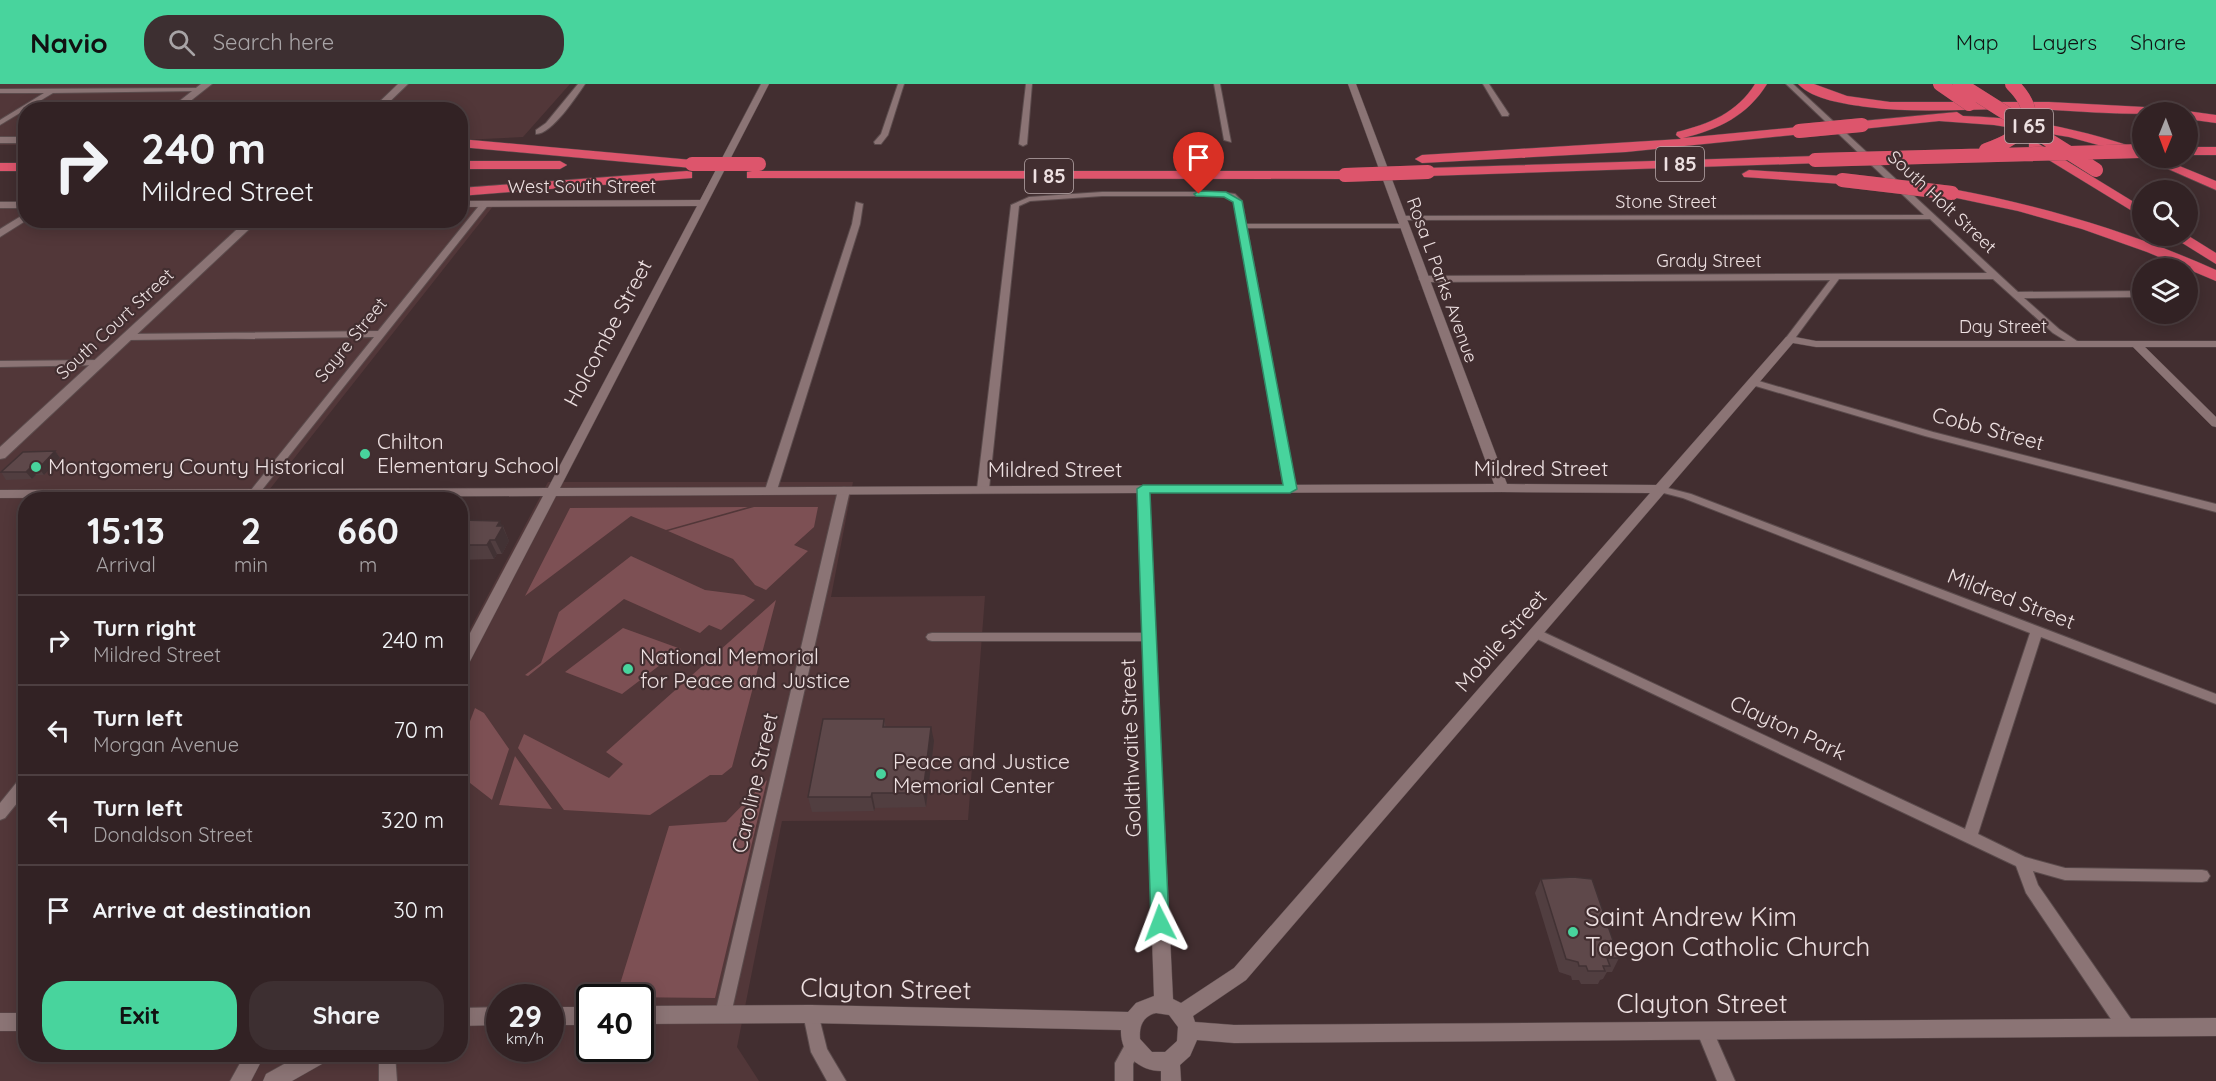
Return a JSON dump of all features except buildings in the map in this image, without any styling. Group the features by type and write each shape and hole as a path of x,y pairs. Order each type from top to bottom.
{"highway":[{"path":"1626,148 1713,126 1734,116 1753,100 1761,84"},
{"path":"1804,84 1832,96 1873,103 2052,105 2132,110"},
{"path":"1931,84 1964,100"},
{"name":"I 65","path":"1940,84 2132,207"},
{"name":"I 65","path":"1960,84 2132,192"},
{"path":"1920,156 1983,151 2006,143 2026,129 2030,110 2022,94 2012,84"},
{"path":"1920,120 1992,114 2132,118"},
{"path":"2198,116 2216,118"},
{"path":"1920,120 1967,119 2007,123 2071,134 2132,150"},
{"name":"I 85","path":"1345,168 1422,159 1626,148 1920,120"},
{"path":"2198,122 2216,123"},
{"path":"468,144 689,170"},
{"path":"2198,151 2216,151"},
{"path":"1920,156 2132,153"},
{"name":"I 85","path":"468,165 689,170 1345,168 1428,172 1920,156"},
{"path":"0,167 18,167"},
{"path":"2174,168 2216,186"},
{"path":"1545,169 1716,172 1842,180 1952,194 2025,208 2097,228 2157,250 2216,276"},
{"path":"468,191 689,170"},
{"name":"I 85","path":"468,176 689,170"},
{"path":"0,177 18,177"},
{"path":"2198,232 2216,243"},
{"path":"2195,246 2216,259"}],"main road":[{"path":"384,102 403,84"},
{"path":"182,102 202,87"},
{"path":"0,140 18,140"},
{"path":"0,205 18,205"},
{"path":"0,234 18,222"},
{"name":"South Court Street","path":"0,455 245,228"}],"street":[{"path":"33,102 63,84"},
{"path":"539,132 549,125 582,84"},
{"name":"Holcombe Street","path":"468,652 765,84"},
{"path":"878,142 884,135 901,84"},
{"path":"1023,144 1029,84"},
{"path":"1217,84 1228,140"},
{"name":"Rosa L Parks Avenue","path":"1352,84 1502,488"},
{"path":"1486,84 1505,114"},
{"name":"South Holt Street","path":"1789,84 1930,217 2056,331 2074,343"},
{"path":"0,91 202,87"},
{"path":"0,123 18,112"},
{"path":"983,489 1015,205 1018,202 1102,194 1232,196 1238,201 1290,489"},
{"name":"West South Street","path":"468,204 703,203"},
{"name":"Sayre Street","path":"468,225 485,204"},
{"path":"771,490 856,224 859,204"},
{"name":"Stone Street","path":"1243,226 1403,222 1930,217"},
{"name":"Sayre Street","path":"254,492 466,228"},
{"name":"Grady Street","path":"1423,279 1995,276"},
{"name":"Mobile Street","path":"1177,1016 1240,974 1790,339 1836,278"},
{"path":"2016,294 2132,294"},
{"path":"128,337 381,334"},
{"name":"Day Street","path":"1790,339 1816,344 2216,344"},
{"path":"2135,343 2214,420"},
{"path":"0,364 100,363"},
{"name":"Cobb Street","path":"1752,382 1929,434 2216,508"},
{"name":"Mildred Street","path":"468,492 983,489 1660,489 1687,496 2216,699"},
{"name":"Goldthwaite Street","path":"1143,489 1148,637 1177,1016"},
{"name":"Caroline Street","path":"723,1014 844,490"},
{"name":"Mildred Street","path":"0,494 18,494"},
{"path":"1970,836 2037,631"},
{"name":"Clayton Park","path":"1535,633 2022,862 2065,874 2202,876"},
{"path":"932,637 1148,637"},
{"path":"0,814 18,791"},
{"path":"2022,862 2031,888 2127,1028"},
{"path":"1144,1008 1177,1016 1185,1048 1170,1060 1149,1060 1133,1047 1129,1038 1131,1021 1144,1008"},
{"path":"812,1014 819,1052 837,1081"},
{"name":"Clayton Street","path":"654,1015 812,1014 1131,1021"},
{"path":"468,1017 486,1016"},
{"name":"Clayton Street","path":"1177,1016 1234,1034 1516,1030 1705,1032 2216,1028"},
{"path":"0,1022 18,1022"},
{"path":"1705,1032 1726,1081"},
{"path":"1124,1081 1124,1063 1133,1047"},
{"path":"1170,1060 1171,1081"},
{"path":"240,1081 251,1062"},
{"path":"273,1081 307,1062"},
{"path":"387,1062 388,1081"}],"shaded area":[{"path":"0,84 570,84 523,137 468,140 468,102 18,102 18,145 0,145"},
{"path":"468,200 498,200 268,492 18,492 18,1062 468,1062 468,633 548,482 853,482 831,597 985,596 968,820 782,821 737,1047 759,1081 0,1081 0,201 18,201 18,228 468,228"},
{"path":"748,507 666,530 631,516 525,596 570,508"},
{"path":"754,507 818,507 814,527 794,545 808,551 766,590 755,585 733,559 668,531"},
{"path":"631,556 705,590 744,595 755,600 721,630 709,625 700,633 624,599 528,676 525,675 541,663 559,612"},
{"path":"776,600 732,767 722,775 710,775 650,815 564,810 518,748 524,734 609,778 623,764 606,752"},
{"path":"623,628 681,649 622,694 565,672"},
{"path":"475,708 484,713 509,749 492,800 468,781 468,726"},
{"path":"515,756 552,809 499,805"},
{"path":"767,780 715,998 654,997 654,984 620,984 669,826 726,822"}],"place":[{"name":"Chilton Elementary School","path":"365,454"},
{"name":"Montgomery County Historical","path":"36,467"},
{"name":"National Memorial for Peace and Justice","path":"628,669"},
{"name":"Peace and Justice Memorial Center","path":"881,774"},
{"name":"Saint Andrew Kim Taegon Catholic Church","path":"1573,932"}],"route":[{"path":"1160,923 1143,489 1290,489 1238,201 1235,197 1226,194 1199,194"}]}
